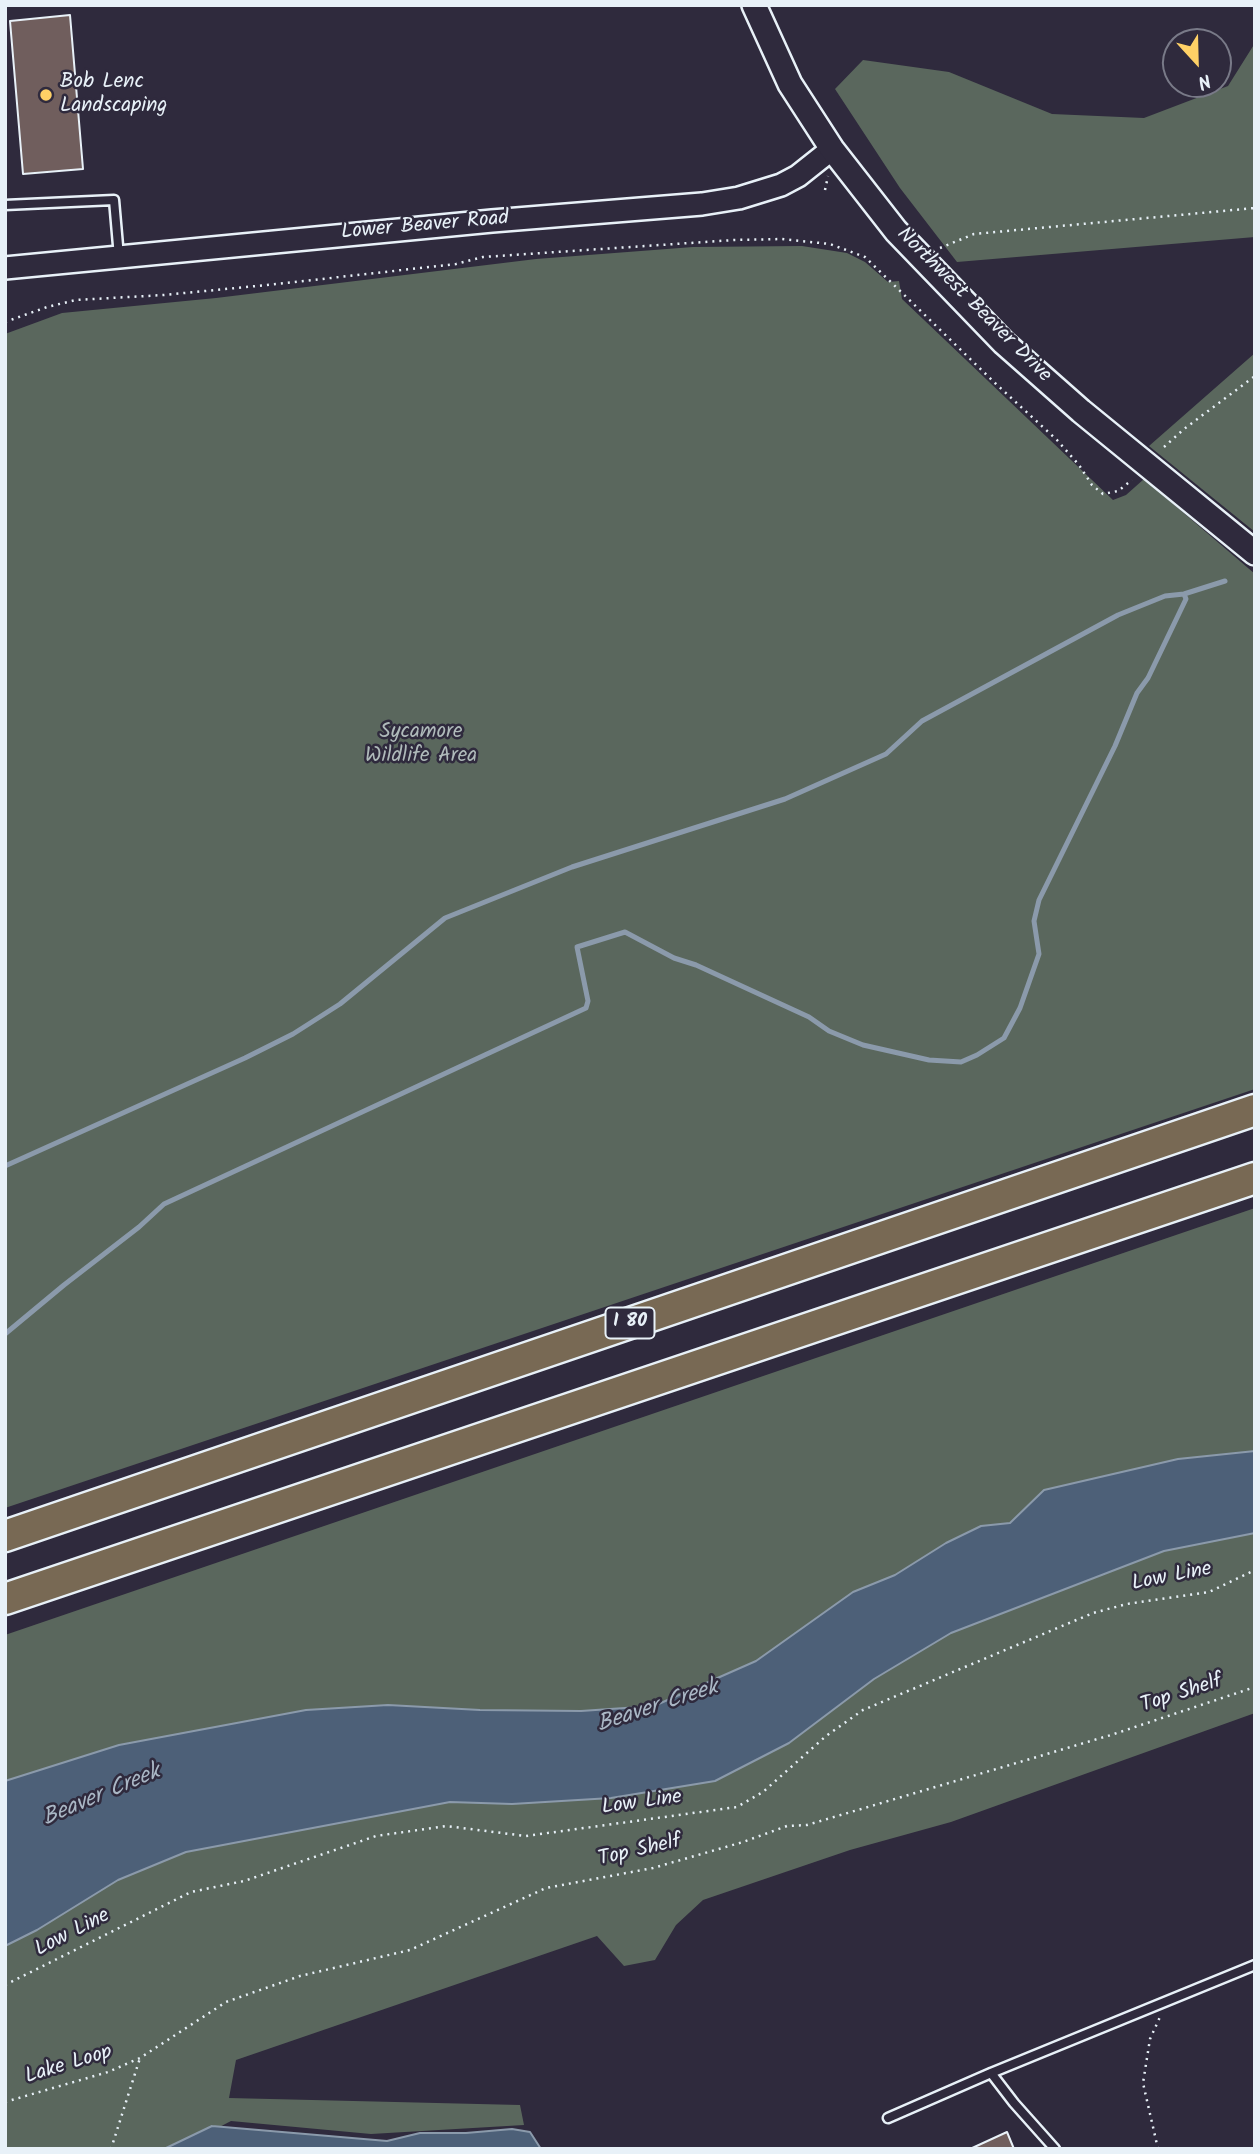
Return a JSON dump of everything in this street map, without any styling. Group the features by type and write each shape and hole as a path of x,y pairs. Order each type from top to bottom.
{"highway":[{"name":"I 80","path":"5,1536 1255,1110"},
{"path":"5,1599 1255,1178"}],"main road":[{"name":"Northwest Beaver Drive","path":"754,5 790,84 832,149 922,260 1004,343 1081,411 1255,553"}],"street":[{"name":"Lower Beaver Road","path":"5,268 478,222 702,204 738,198 781,185 798,176 832,149"}],"lane":[{"path":"5,205 114,200 119,257"},
{"path":"888,2118 1255,1965"},
{"path":"991,2073 1055,2149"}],"path":[{"path":"922,260 948,243 974,234 1255,208"},
{"path":"5,322 76,300 277,284 456,264 483,257 734,240 782,239 830,244 865,257 1057,440 1079,465 1091,485 1103,494 1118,491 1132,480"},
{"path":"1164,447 1187,426 1255,376"},
{"name":"Low Line","path":"5,1985 191,1892 244,1881 376,1836 446,1826 526,1836 737,1807 763,1792 826,1736 863,1710 1093,1614 1127,1604 1209,1592 1255,1570"},
{"name":"Top Shelf","path":"141,2058 226,2001 300,1976 410,1950 546,1888 653,1868 743,1842 787,1826 807,1825 1111,1735 1255,1687"},
{"path":"1158,2149 1143,2083 1150,2039 1167,2001"},
{"path":"111,2149 141,2058"},
{"name":"Lake Loop","path":"5,2102 108,2073 141,2058"}],"green space":[{"path":"1255,43 1255,237 957,262 900,188 835,89 863,60 949,72 1052,114 1144,118 1196,98 1232,98 1232,80"},
{"name":"Sycamore Wildlife Area","path":"802,246 847,253 865,262 888,282 899,281 902,299 1113,500 1126,495 1144,479 1255,574 1255,1089 5,1508 5,334 62,313 216,298 536,259 693,247"},
{"path":"1255,353 1255,532 1149,446"},
{"path":"1255,1208 1255,1713 951,1822 850,1850 703,1900 676,1925 655,1960 624,1966 597,1936 236,2060 229,2098 520,2105 524,2125 371,2134 231,2121 177,2149 5,2149 5,1635"}],"water":[{"name":"Beaver Creek","path":"1255,1451 1255,1533 1164,1551 951,1633 874,1679 789,1743 715,1781 611,1798 512,1804 450,1802 186,1852 118,1880 37,1930 5,1946 5,1781 119,1745 306,1710 388,1705 480,1710 581,1711 654,1706 756,1661 853,1592 895,1575 946,1543 981,1526 1010,1523 1044,1490 1178,1459"},
{"path":"212,2126 387,2141 420,2133 512,2129 530,2132 541,2149 164,2149"}],"building":[{"name":"Bob Lenc Landscaping","path":"70,15 83,169 23,174 10,21"},
{"path":"1007,2132 1014,2149 970,2149"}],"waterway":[{"path":"5,1166 293,1034 340,1004 445,918 572,867 785,799 886,754 922,721 1118,615 1165,596 1184,594 1225,581"},
{"path":"5,1334 164,1204 586,1008 588,1001 577,947 625,932 674,958 696,965 809,1017 829,1031 863,1045 929,1060 961,1062 977,1055 1004,1038 1020,1008 1039,954 1034,921 1039,900 1115,746 1137,693 1148,678 1186,599 1184,594"}],"place":[{"name":"Bob Lenc Landscaping","path":"46,95"}]}
